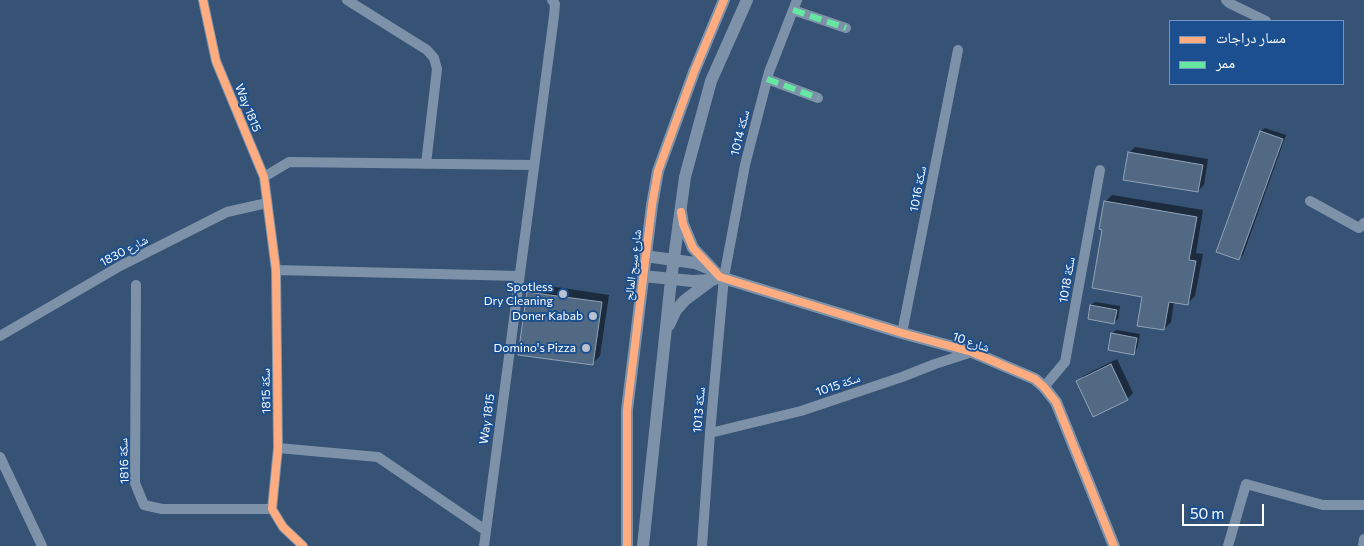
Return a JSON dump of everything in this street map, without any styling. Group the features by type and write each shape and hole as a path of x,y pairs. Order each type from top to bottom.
{"street":[{"name":"Way 1815","path":"203,0 216,61 264,177 269,224"},
{"path":"347,0 427,50 434,58 437,69 426,164"},
{"name":"Way 1815","path":"484,546 554,16 555,4 552,0"},
{"name":"شارع سيح المالح","path":"627,546 627,410 645,256 658,171 694,72 724,0"},
{"path":"643,546 673,260 685,177 711,81 747,0"},
{"path":"1226,0 1264,20"},
{"path":"795,5 846,28"},
{"name":"سكة 1014","path":"717,276 767,79 795,5"},
{"name":"سكة 1016","path":"902,333 958,50"},
{"path":"767,79 818,98"},
{"path":"264,177 289,162 533,165"},
{"name":"سكة 1018","path":"1044,387 1065,362 1100,170"},
{"path":"1310,201 1359,228 1364,222"},
{"name":"1830 شارع","path":"0,336 120,266 227,212 267,203"},
{"path":"681,212 683,224 693,248 717,276"},
{"name":"سكة 1815","path":"269,224 276,270 278,448 272,509"},
{"name":"شارع 10","path":"645,256 704,266 717,276 902,333 972,352 1035,379 1056,402 1114,546"},
{"path":"276,270 519,276"},
{"path":"643,276 698,281 717,276"},
{"path":"665,332 676,310 685,300 717,276"},
{"name":"سكة 1013","path":"702,546 710,433 717,276"},
{"name":"سكة 1816","path":"136,285 135,483 144,505 162,509 272,509"},
{"name":"سكة 1015","path":"710,433 802,411 902,378 935,364 972,352"},
{"path":"278,448 378,457 485,530"},
{"path":"0,457 42,546"},
{"path":"1228,546 1246,484 1323,505 1364,505"},
{"path":"272,509 283,528 303,546"},
{"path":"1363,546 1364,540"}],"building":[{"path":"1260,131 1283,139 1239,260 1216,252"},
{"path":"1128,152 1203,165 1198,192 1123,180"},
{"path":"1104,201 1197,217 1189,260 1196,261 1188,305 1169,302 1164,330 1137,326 1142,297 1092,288 1102,230 1099,229"},
{"path":"527,292 602,302 593,365 518,355"},
{"path":"1090,305 1117,310 1114,324 1088,319"},
{"path":"1111,333 1137,338 1134,355 1108,350"},
{"path":"1111,364 1128,400 1093,417 1076,381"}],"marked path":[{"path":"793,10 846,28"},
{"path":"767,79 818,98"}],"cycle path":[{"path":"203,0 216,61 264,177 276,270 278,448 272,509 283,527 303,546"},
{"path":"627,546 627,410 652,205 658,171 694,72 724,0"},
{"path":"681,212 683,224 693,248 720,277 902,333 972,352 1035,379 1056,402 1114,546"}],"place":[{"name":"Spotless Dry Cleaning","path":"563,294"},
{"name":"Doner Kabab","path":"593,316"},
{"name":"Domino's Pizza","path":"586,348"}]}
